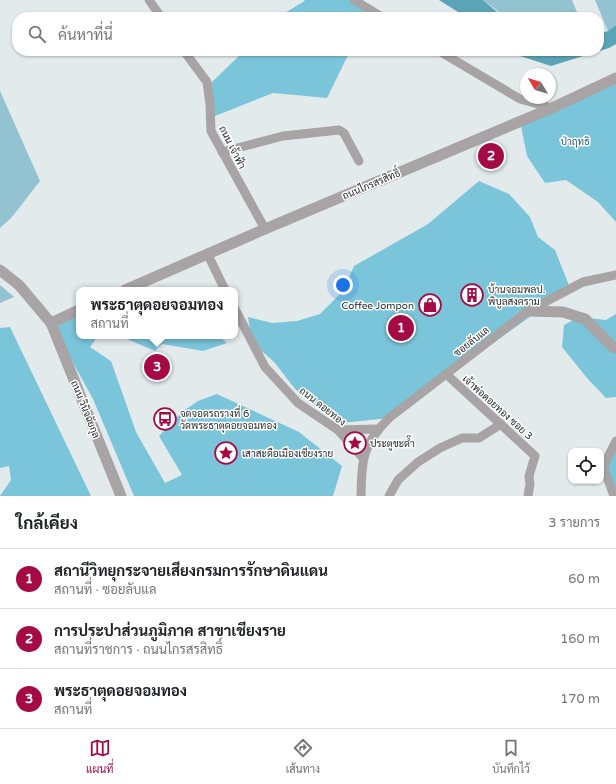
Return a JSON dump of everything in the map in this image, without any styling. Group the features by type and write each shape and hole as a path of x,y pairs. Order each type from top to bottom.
{"street":[{"path":"149,0 157,12"},
{"path":"354,0 374,12"},
{"name":"ถนน เจ้าฟ้า","path":"188,56 207,82 211,131 265,229"},
{"path":"447,56 520,99 552,108"},
{"name":"ถนนไกรสรสิทธิ์","path":"132,287 265,229 552,108 616,78"},
{"path":"222,152 284,136 339,130 344,133 359,161"},
{"path":"208,255 224,287"},
{"name":"ถนน วินิจฉัยกุล","path":"0,270 19,286 50,323 121,496"},
{"name":"ซอยลับแล","path":"361,496 363,458 369,442 378,429 389,418 528,311 582,282 616,275"},
{"path":"50,323 76,311"},
{"path":"528,311 563,312 585,319 613,347 616,348"},
{"name":"ถนน ดอยทอง","path":"238,315 265,367 298,403 338,430 363,458"},
{"name":"เจ้าพ่อดอยทอง ซอย 3","path":"446,374 535,456 529,476 530,484 528,496"},
{"path":"389,496 398,480 418,462 462,438 479,438 501,424"},
{"path":"338,430 378,429"},
{"path":"614,496 604,469 616,442"}],"shaded area":[{"path":"439,0 483,0 497,12 458,12"},
{"path":"483,0 572,0 577,12 499,12"},
{"path":"595,0 616,0 616,25 608,31 604,21 604,12 600,12"},
{"path":"616,25 616,44 604,50 604,32"},
{"path":"520,56 583,56 551,66"},
{"path":"0,91 40,181 12,217 0,228"},
{"path":"0,285 14,297 0,303"}],"green space":[{"path":"305,0 354,0 370,10 369,12 286,12"},
{"path":"239,56 348,56 327,98 273,93 210,118 210,84"},
{"name":"ป่าฤทธิ","path":"616,78 616,222 598,202 566,180 545,183 527,156 520,121"},
{"path":"479,181 509,194 530,217 538,237 555,250 570,288 389,418 342,423 315,405 295,389 275,363 252,342 248,317 272,323 297,321 320,314 344,290 354,266 428,224"},
{"path":"76,311 76,339 96,339 90,347 111,361 136,432 165,483 182,475 159,436 182,412 198,401 217,394 299,432 342,466 333,496 134,496 93,399 51,323"},
{"path":"616,314 616,397 606,398 587,378 562,347 564,325 579,317 606,320"},
{"path":"10,327 91,496 0,496 11,480 9,466 0,468 0,328"},
{"path":"127,339 222,339 227,343 203,351 162,344 155,351"},
{"path":"616,439 616,496 605,463"}],"place":[{"name":"การประปาส่วนภูมิภาค สาขาเชียงราย","path":"491,156"},
{"name":"บ้านจอมพลป. พิบูลสงคราม","path":"472,295"},
{"name":"Coffee Jompon","path":"430,305"},
{"name":"สถานีวิทยุกระจายเสียงกรมการรักษาดินแดน","path":"401,328"},
{"name":"พระธาตุดอยจอมทอง","path":"157,367"},
{"name":"จุดจอดรถรางที่ 6 วัดพระธาตุดอยจอมทอง","path":"165,419"},
{"name":"ประตูขะด๊ำ","path":"355,443"},
{"name":"เสาสะดือเมืองเชียงราย","path":"226,453"}]}
